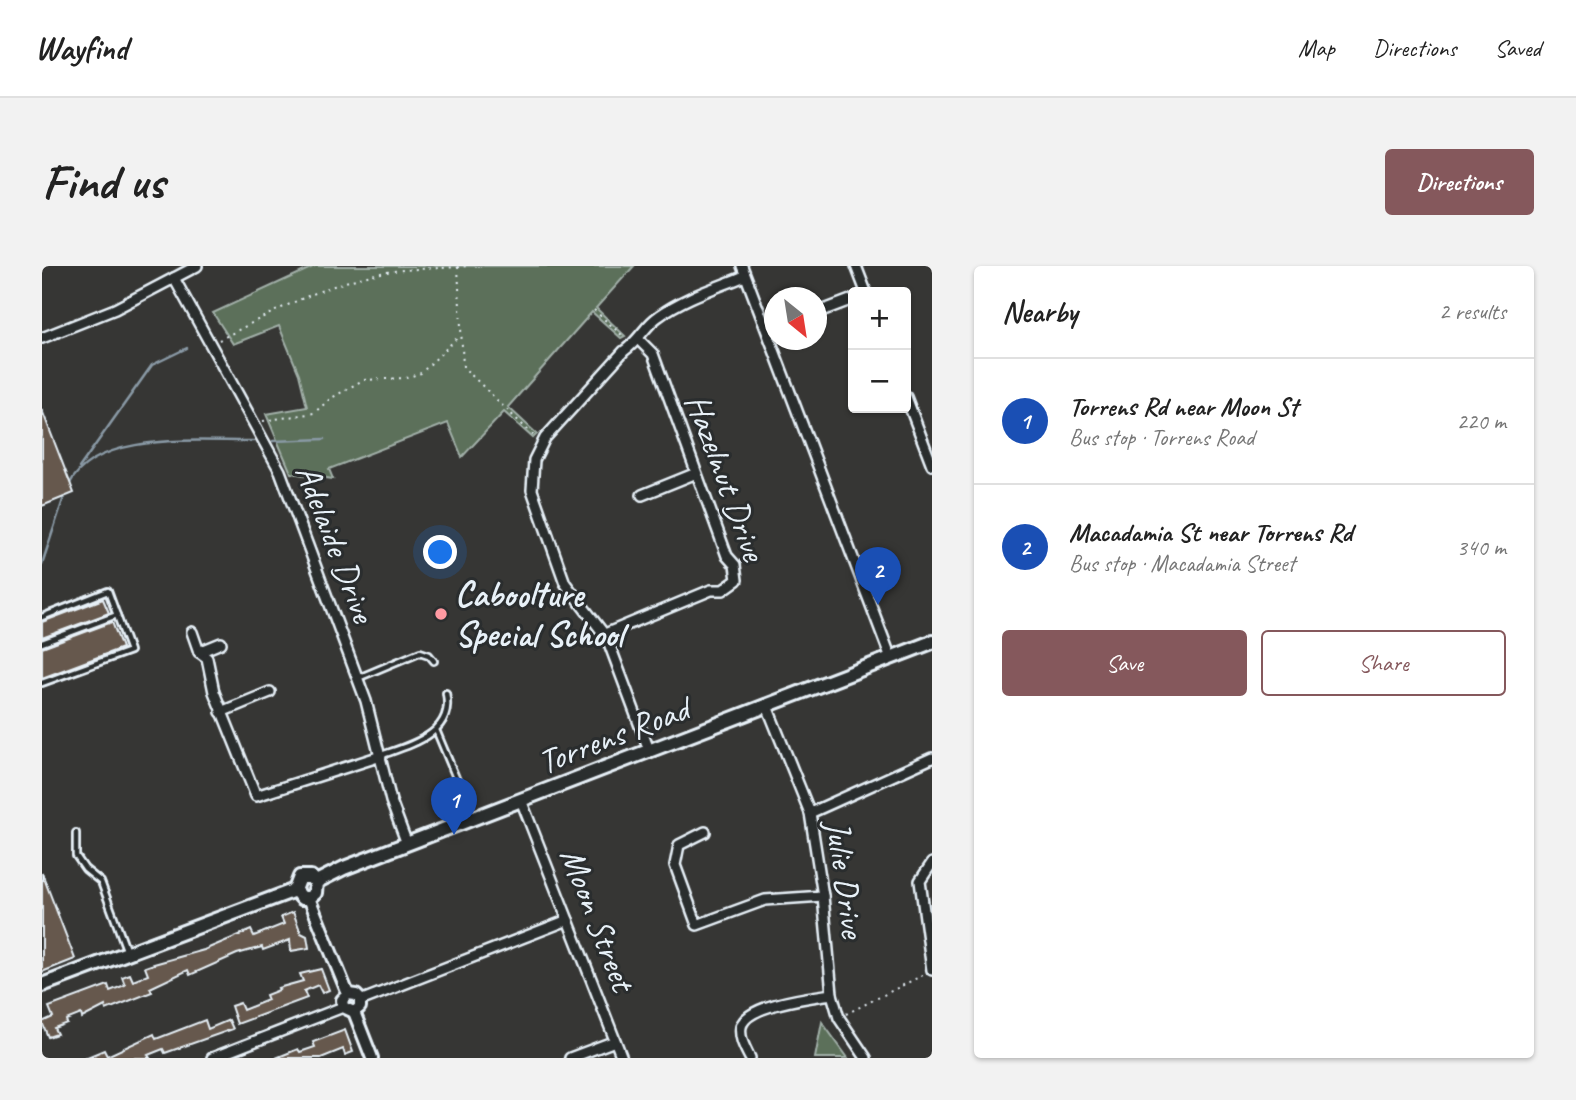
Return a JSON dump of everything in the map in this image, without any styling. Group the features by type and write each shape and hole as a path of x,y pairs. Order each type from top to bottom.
{"main road":[{"name":"Torrens Road","path":"316,882 473,818 932,642"},
{"path":"42,985 295,890 300,877 311,877 316,882 315,893 309,898 299,896 295,890"}],"street":[{"path":"42,338 115,309 197,266"},
{"path":"856,266 864,287"},
{"path":"649,750 605,634 565,583 532,490 537,452 545,438 624,351 639,340 657,317 688,298 743,271 764,316"},
{"name":"Adelaide Drive","path":"174,278 275,459 357,678 381,756 391,801 407,844"},
{"path":"827,309 848,301"},
{"name":"Hazelnut Drive","path":"605,634 711,590 728,588 737,580 735,565 727,556 694,474 653,354 639,340"},
{"path":"778,350 891,658"},
{"path":"911,410 932,465"},
{"path":"642,495 694,474"},
{"path":"191,632 199,652 210,665 222,712 256,796 381,756"},
{"path":"199,652 221,643"},
{"path":"222,712 270,692"},
{"name":"Julie Drive","path":"767,706 810,813 823,896 832,994 839,1018 855,1046 866,1058"},
{"path":"810,813 932,758"},
{"name":"Moon Street","path":"521,800 622,1058"},
{"path":"705,832 679,845 675,865 697,925 765,900 823,896"},
{"path":"932,863 920,881 932,970"},
{"path":"309,898 348,994"},
{"path":"354,1012 360,1001 568,920"},
{"path":"348,994 356,995 360,1001"},
{"path":"342,1007 342,1000 348,994"},
{"path":"750,1058 741,1039 742,1023 748,1016 781,1003 832,994"},
{"path":"212,1058 342,1007 354,1012 372,1058"},
{"path":"570,1058 615,1041"}],"lane":[{"path":"42,617 108,591 130,650 42,683"},
{"path":"42,643 117,615"},
{"path":"357,678 420,652 429,655 434,662"},
{"path":"381,756 424,740 436,730 447,707 446,693"},
{"path":"436,730 473,818"},
{"path":"76,833 76,856 85,869 101,882 128,953"}],"path":[{"path":"219,340 311,293 344,282 393,271 468,266"},
{"path":"458,267 459,337 463,368 537,438"},
{"path":"594,310 625,339"},
{"path":"261,421 314,413 330,399 363,380 406,378 421,373 459,337"},
{"path":"839,1018 932,970"}],"green space":[{"path":"315,266 634,266 596,308 625,336 621,338 592,312 508,407 537,434 533,438 504,412 462,457 448,423 329,469 333,479 291,473 266,414 307,407 299,374 279,326 233,344 213,313"},
{"path":"822,1022 848,1058 815,1058"}],"building":[{"path":"42,410 74,493 42,506"},
{"path":"103,599 109,613 42,638 42,622"},
{"path":"112,622 122,648 42,678 42,648"},
{"path":"42,873 75,959 42,972"},
{"path":"293,912 301,933 307,936 309,948 291,951 290,940 263,950 262,947 237,954 190,975 188,970 150,988 152,992 106,1010 105,1006 82,1018 81,1014 66,1020 67,1023 54,1028 57,1034 48,1037 42,1022 53,1017 49,1007 108,985 110,991 125,985 122,977 130,974 133,981 148,975 145,967 204,950 251,930 254,936 284,924 281,917"},
{"path":"321,969 329,990 322,993 318,985 304,991 307,998 237,1024 231,1006 240,1003 243,1010 268,1000 266,995 279,990 278,988 303,981 300,974"},
{"path":"205,1020 208,1029 229,1020 233,1029 165,1053 163,1049 148,1055 150,1058 85,1058 104,1050 107,1056 154,1034 156,1039"},
{"path":"345,1030 353,1052 345,1055 343,1049 321,1058 276,1058 298,1049 300,1052 315,1047 313,1042"}],"waterway":[{"path":"79,468 152,365 187,348"},
{"path":"273,441 325,439"},
{"path":"69,485 83,467 102,455 126,447 179,441 253,441"},
{"path":"42,564 65,494"}],"place":[{"name":"Macadamia St near Torrens Rd","path":"878,605"},
{"name":"Caboolture Special School","path":"441,614"},
{"name":"Torrens Rd near Moon St","path":"454,835"}]}
